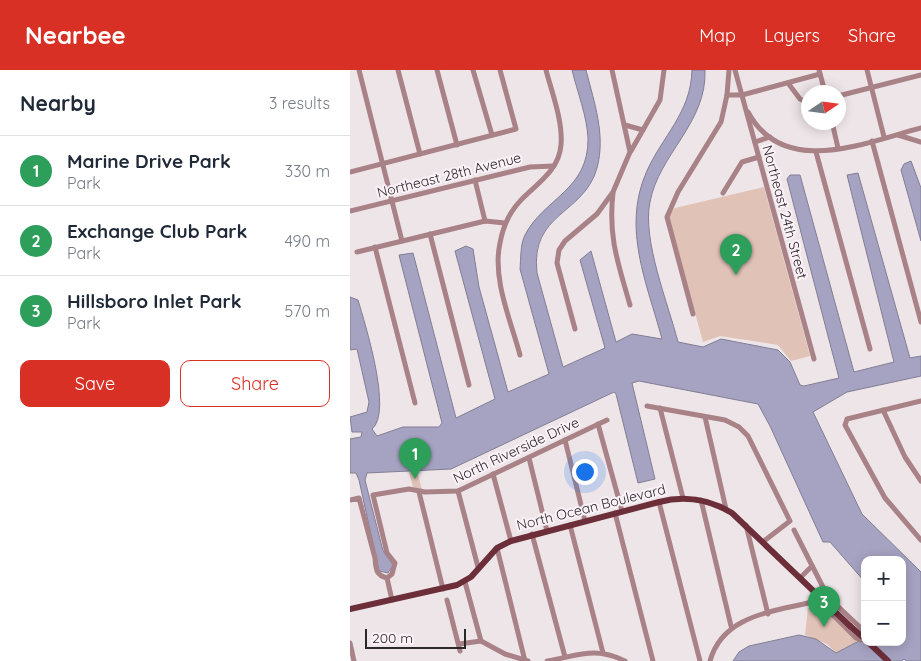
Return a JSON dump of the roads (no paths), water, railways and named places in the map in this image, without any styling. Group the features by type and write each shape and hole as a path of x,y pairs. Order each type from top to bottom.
{"main road":[{"name":"North Ocean Boulevard","path":"465,582 496,548 511,541 659,502 683,498 701,500 726,509 746,524 861,635"},
{"path":"350,610 465,582"},
{"path":"872,646 888,661"}],"street":[{"path":"359,70 402,241"},
{"path":"398,70 420,154"},
{"path":"438,70 457,145"},
{"path":"473,70 492,135"},
{"path":"350,172 516,129 500,70"},
{"path":"520,355 502,288 498,260 505,223 521,200 554,166 558,157 561,137 546,70"},
{"path":"612,70 630,152"},
{"path":"575,329 560,273 558,256 565,241 597,214 613,192 630,152 660,100 664,70"},
{"path":"693,314 667,217 678,192 721,122 727,95 729,70"},
{"name":"Northeast 24th Street","path":"735,70 814,359"},
{"path":"867,70 884,137"},
{"path":"727,95 742,94 788,83 820,72 823,85"},
{"path":"846,94 919,74"},
{"path":"788,83 801,100"},
{"path":"744,102 754,120 770,137 795,149 816,152 872,141 921,128"},
{"path":"625,125 643,130"},
{"path":"920,142 918,133 921,128"},
{"path":"834,130 838,148"},
{"path":"894,135 908,137 920,142"},
{"path":"755,142 770,137"},
{"path":"872,141 921,322"},
{"path":"816,152 870,349"},
{"path":"723,193 742,162 758,157"},
{"name":"Northeast 28th Avenue","path":"350,211 530,167 554,166"},
{"path":"475,180 485,221"},
{"path":"613,192 610,219 611,234 630,304"},
{"path":"597,214 610,219"},
{"path":"358,252 485,221 505,223"},
{"path":"430,234 469,385"},
{"path":"375,248 416,403"},
{"path":"921,401 847,419 845,425 885,498 921,540"},
{"path":"647,406 733,423 744,431 790,521 764,541"},
{"path":"660,408 683,498"},
{"path":"883,410 905,458 921,481"},
{"path":"705,417 726,509"},
{"name":"North Riverside Drive","path":"386,578 392,574 395,563 387,553 373,495 409,489 419,492 458,490 606,420"},
{"path":"598,424 622,511"},
{"path":"565,440 585,521"},
{"path":"529,458 547,531"},
{"path":"492,474 511,541"},
{"path":"458,490 478,568"},
{"path":"419,492 443,588"},
{"path":"350,500 359,498 375,558 375,567 379,574 386,578 392,600"},
{"path":"701,500 731,626"},
{"path":"659,502 700,661"},
{"path":"614,513 653,661"},
{"path":"746,524 768,614"},
{"path":"570,525 603,653"},
{"path":"794,530 828,597 861,628"},
{"path":"532,534 565,657"},
{"path":"496,548 527,661"},
{"path":"801,577 812,566"},
{"path":"465,582 481,641"},
{"path":"710,661 718,640 731,626 748,619 823,599 827,609 856,638 861,640"},
{"path":"447,600 460,651"},
{"path":"459,644 481,641 505,654 527,661"},
{"path":"350,642 354,661"},
{"path":"547,661 586,652 603,653 625,661"}],"place":[{"name":"Exchange Club Park","path":"736,275"},
{"name":"Marine Drive Park","path":"415,479"},
{"name":"Hillsboro Inlet Park","path":"824,627"}]}
